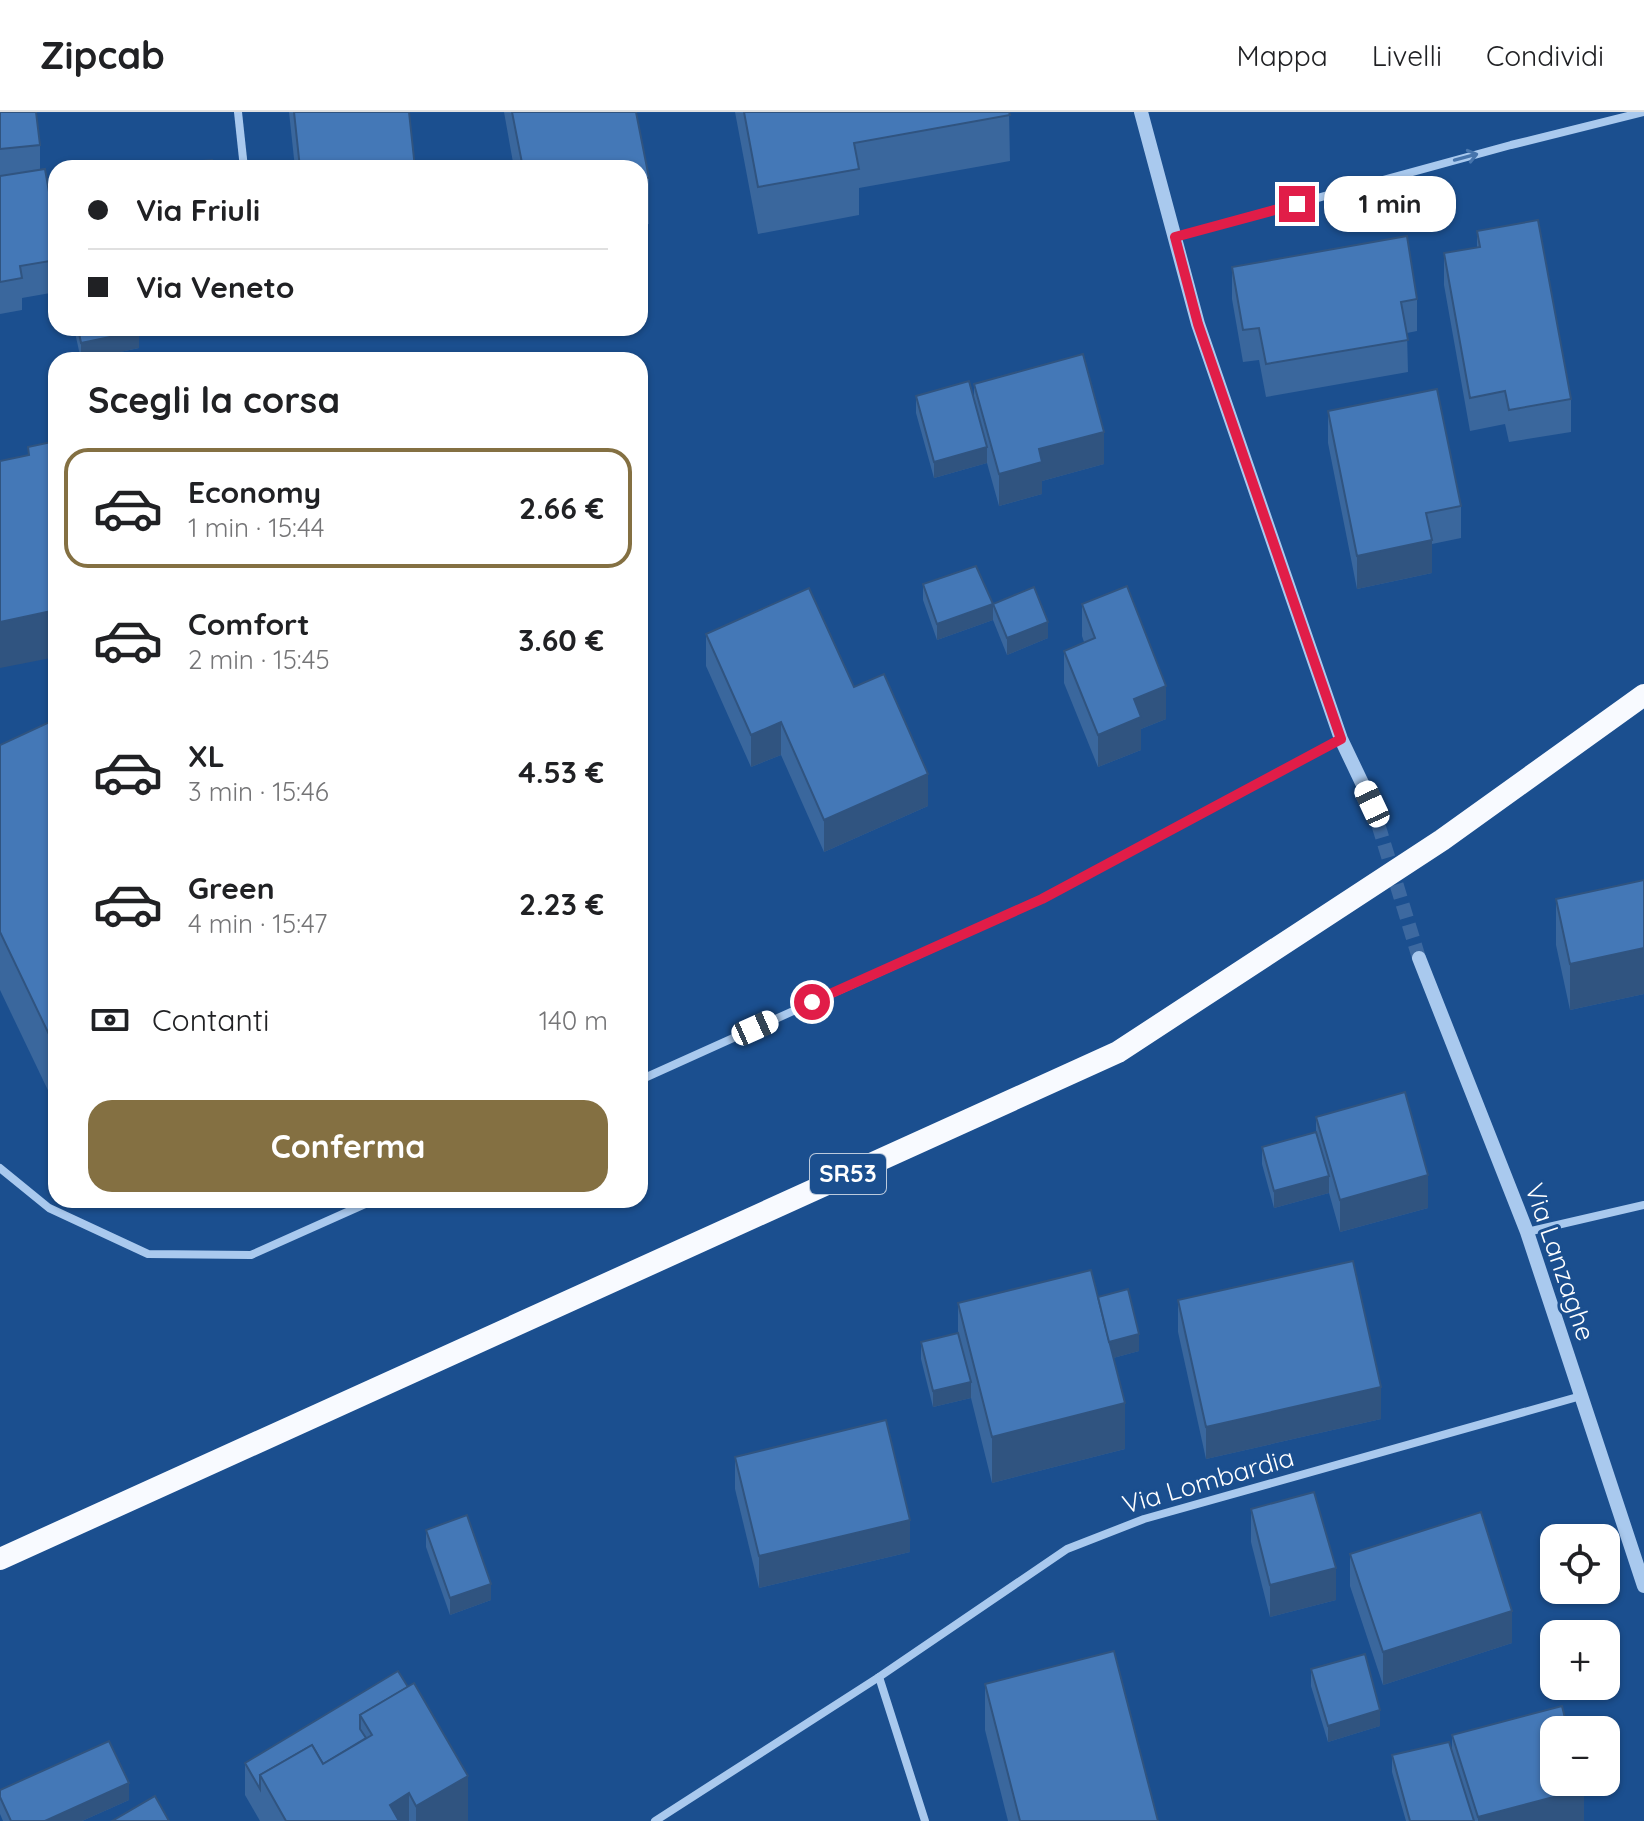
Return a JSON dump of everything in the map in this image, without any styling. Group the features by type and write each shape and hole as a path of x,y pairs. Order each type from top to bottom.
{"highway":[{"name":"SR53","path":"0,1559 1118,1052 1442,840 1644,695"}],"street":[{"path":"238,112 243,160"},
{"path":"1141,112 1198,324 1341,739 1372,804"},
{"path":"1175,237 1644,112"},
{"path":"648,1076 1042,899 1341,739"},
{"name":"Via Lanzaghe","path":"1419,958 1527,1232 1644,1586"},
{"path":"0,1168 48,1207"},
{"path":"1527,1232 1644,1205"},
{"path":"49,1208 148,1254 251,1255 356,1208"},
{"name":"Via Lombardia","path":"655,1821 879,1677 1067,1549 1144,1519 1581,1396"},
{"path":"879,1677 925,1821"}],"building":[{"path":"0,112 36,112 40,145 0,149"},
{"path":"294,112 409,112 414,160 299,160"},
{"path":"512,112 636,112 645,160 521,160"},
{"path":"744,112 1009,112 1010,115 854,143 859,169 758,187"},
{"path":"45,169 48,186 48,261 20,266 22,278 0,282 0,176"},
{"path":"1538,220 1571,399 1509,410 1505,391 1470,398 1444,253 1480,247 1477,231"},
{"path":"1407,236 1417,299 1401,302 1408,340 1266,364 1259,328 1243,330 1232,267"},
{"path":"80,336 115,336 81,343"},
{"path":"1083,354 1104,432 1039,449 1042,462 999,474 974,384"},
{"path":"969,381 987,447 934,462 916,396"},
{"path":"1437,389 1461,506 1426,513 1432,540 1357,556 1328,411"},
{"path":"48,443 48,612 0,622 0,461 29,455 28,447"},
{"path":"976,566 993,604 937,624 923,584"},
{"path":"1127,586 1166,686 1134,699 1141,717 1098,735 1064,651 1095,638 1082,604"},
{"path":"1034,587 1048,622 1007,638 993,604"},
{"path":"809,588 854,687 884,674 928,774 824,820 781,722 751,735 706,634"},
{"path":"48,723 48,1032 0,932 0,745"},
{"path":"1644,880 1644,948 1570,964 1556,899"},
{"path":"1405,1092 1428,1175 1340,1200 1316,1117"},
{"path":"1316,1132 1329,1176 1274,1191 1262,1147"},
{"path":"1353,1261 1381,1387 1206,1427 1178,1300"},
{"path":"1091,1270 1125,1403 992,1437 958,1303"},
{"path":"1128,1289 1139,1334 1109,1342 1098,1297"},
{"path":"958,1333 971,1382 933,1391 921,1342"},
{"path":"886,1420 910,1520 759,1556 735,1457"},
{"path":"1314,1492 1336,1568 1270,1585 1251,1509"},
{"path":"1481,1512 1512,1611 1383,1652 1350,1554"},
{"path":"467,1515 491,1584 450,1598 426,1530"},
{"path":"1114,1651 1158,1821 1020,1821 985,1684"},
{"path":"1365,1654 1380,1710 1328,1726 1311,1669"},
{"path":"398,1671 408,1687 360,1715 360,1729 366,1738 323,1764 312,1745 260,1775 260,1789 245,1763"},
{"path":"414,1683 468,1776 416,1806 409,1793 390,1805 399,1821 286,1821 260,1775 312,1745 323,1764 372,1735 360,1715"},
{"path":"1562,1706 1564,1716 1540,1716 1540,1796 1558,1796 1478,1817 1452,1735"},
{"path":"109,1741 129,1783 45,1821 11,1821 0,1790"},
{"path":"1449,1742 1474,1821 1410,1821 1392,1755"},
{"path":"155,1796 169,1821 112,1821"}],"tunnel":[{"path":"1372,804 1419,958"}],"route":[{"path":"812,1002 1042,899 1341,739 1198,324 1175,237 1297,204"}]}
